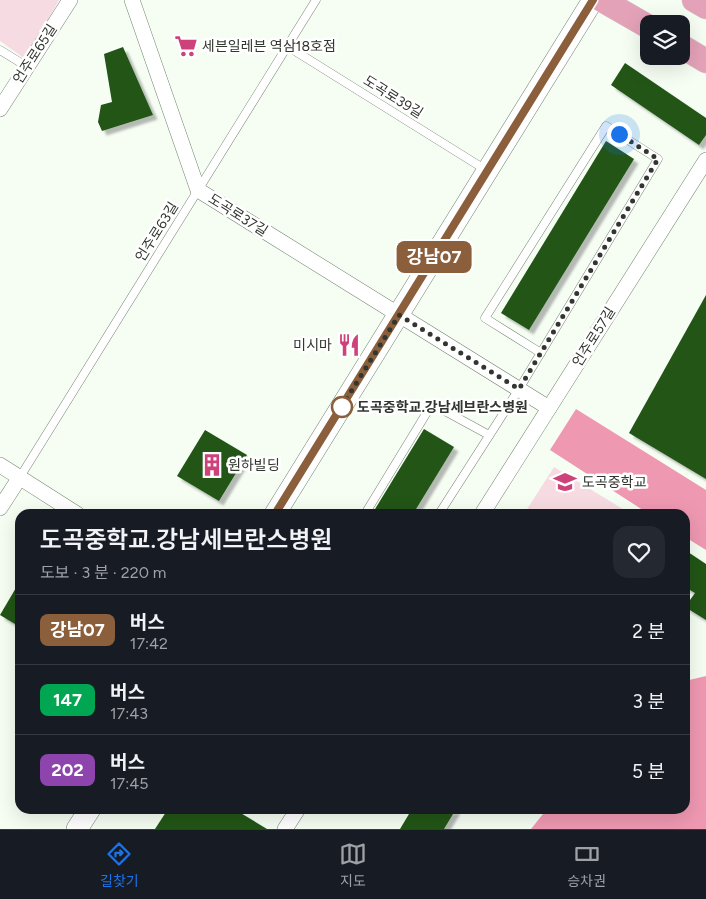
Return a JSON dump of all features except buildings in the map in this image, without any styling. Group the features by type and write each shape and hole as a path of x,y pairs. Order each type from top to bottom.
{"main road":[{"path":"278,509 399,315 486,170 593,0"},
{"path":"602,0 640,22"},
{"path":"694,0 706,7"},
{"path":"690,51 706,61"},
{"path":"77,829 87,814"}],"street":[{"name":"언주로65길","path":"0,109 70,0"},
{"name":"도곡로37길","path":"132,0 198,190 549,408"},
{"name":"언주로57길","path":"485,509 706,160"},
{"path":"0,465 69,509"},
{"path":"0,508 20,477"},
{"path":"285,829 295,814"}],"lane":[{"name":"언주로63길","path":"20,477 316,0"},
{"name":"도곡로39길","path":"287,46 486,170"},
{"path":"0,50 26,66"},
{"path":"442,509 519,389 541,353 658,159 606,126 485,318 541,353"},
{"path":"368,509 432,404 489,435"}],"shaded area":[{"path":"0,0 59,0 25,59 0,41"},
{"path":"576,409 706,490 706,550 690,540 690,509 641,509 550,450"},
{"path":"554,467 623,509 527,509"},
{"path":"706,676 706,829 531,829 543,814 690,814 690,680"}],"bus line":[{"name":"강남07","path":"278,509 399,315 486,170 593,0"}],"place":[{"name":"세븐일레븐 역삼18호점","path":"186,46"},
{"name":"미시마","path":"349,345"},
{"name":"도곡중학교.강남세브란스병원","path":"342,407"},
{"name":"원하빌딩","path":"212,465"},
{"name":"도곡중학교","path":"565,482"}],"route":[{"path":"342,407 337,414 399,315 519,389 658,159 619,134"}]}
